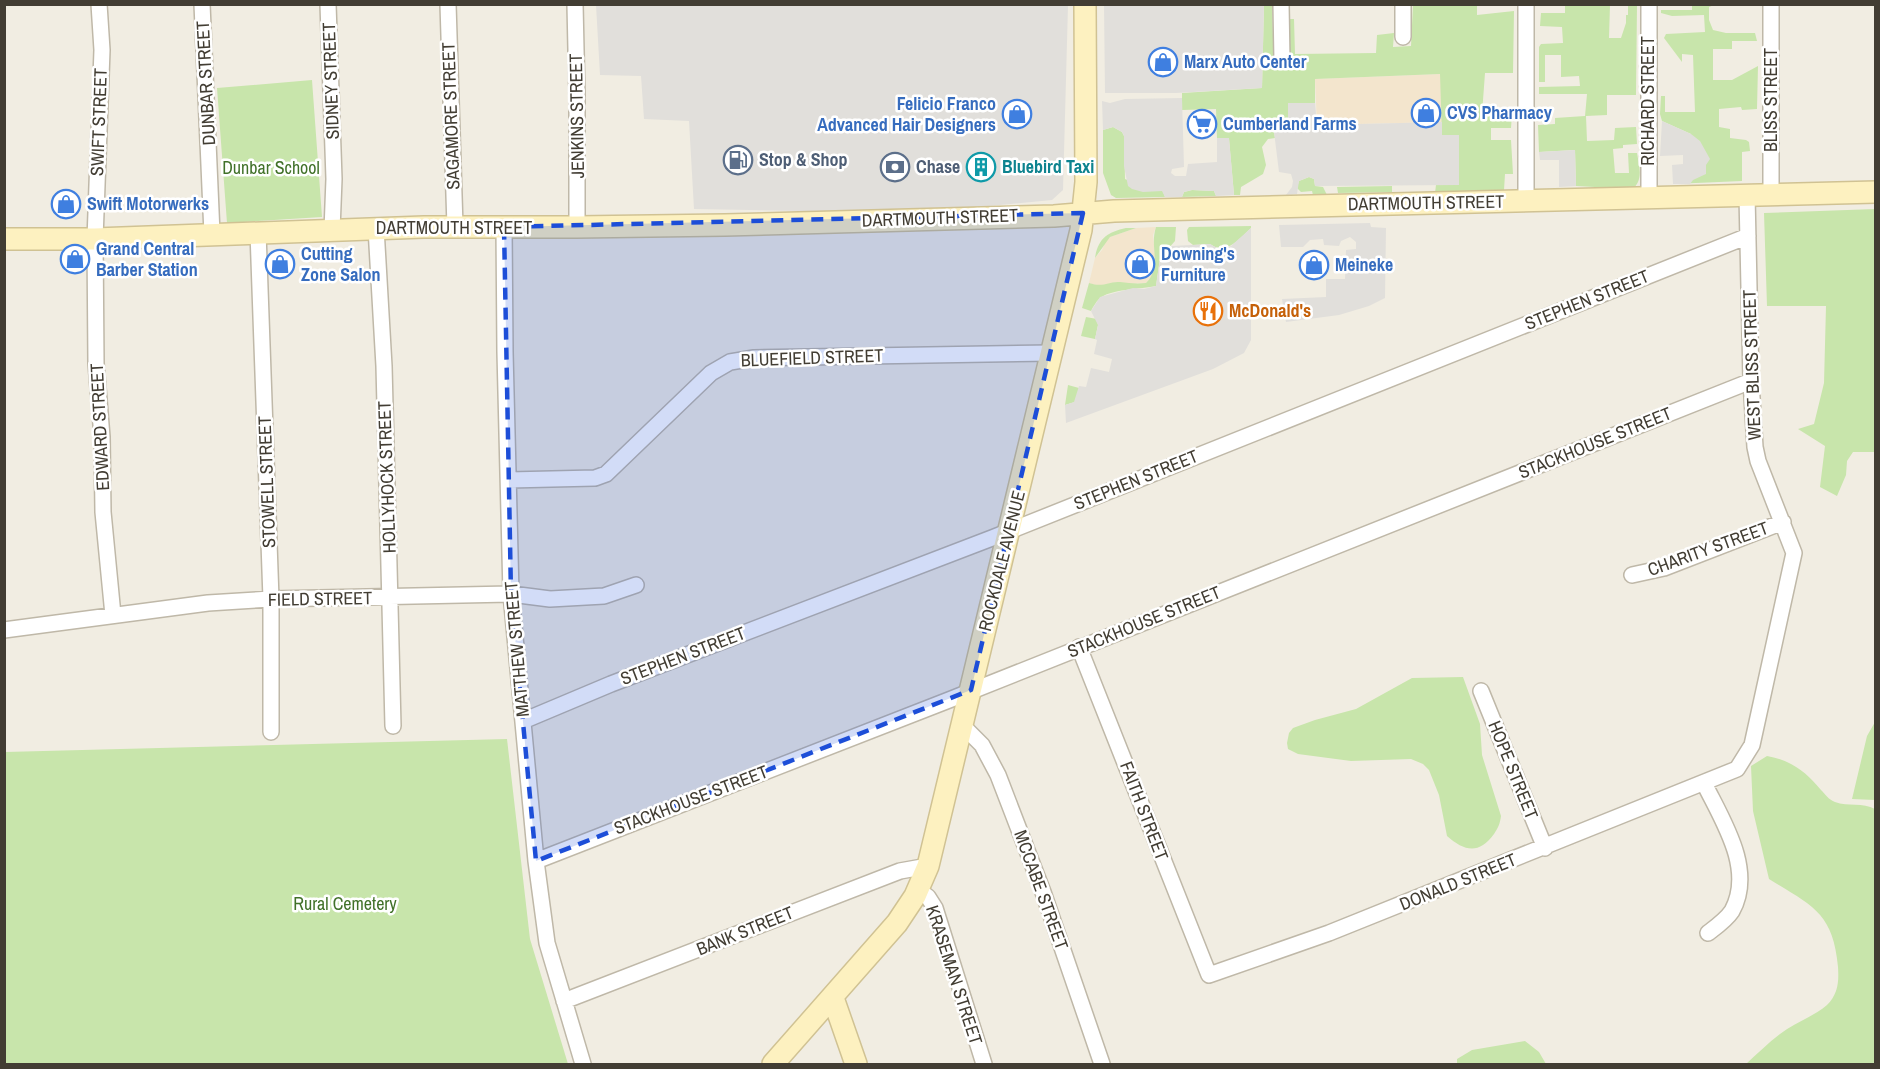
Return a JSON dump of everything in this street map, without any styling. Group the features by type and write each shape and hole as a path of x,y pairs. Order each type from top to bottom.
{"main road":[{"name":"ROCKDALE AVENUE","path":"773,1065 897,923 918,890 928,866 1078,245 1086,182 1085,4"},
{"name":"DARTMOUTH STREET","path":"4,239 95,239 376,228 578,227 1054,216 1114,211 1875,192"},
{"path":"833,998 856,1065"}],"street":[{"name":"SWIFT STREET","path":"95,239 102,50 99,4"},
{"name":"DUNBAR STREET","path":"202,4 212,234"},
{"name":"SIDNEY STREET","path":"328,4 334,179 332,230"},
{"name":"SAGAMORE STREET","path":"448,4 455,227"},
{"name":"JENKINS STREET","path":"575,4 578,227"},
{"path":"1281,4 1282,61"},
{"path":"1403,4 1403,37"},
{"path":"1526,4 1526,200"},
{"name":"RICHARD STREET","path":"1648,4 1648,197"},
{"name":"BLISS STREET","path":"1771,4 1771,195"},
{"name":"WEST BLISS STREET","path":"1704,783 1737,769 1752,745 1794,552 1758,461 1755,447 1751,381 1747,195"},
{"name":"MATTHEW STREET","path":"504,227 512,594 536,861 547,943 583,1065"},
{"name":"HOLLYHOCK STREET","path":"376,228 384,366 393,726"},
{"name":"STOWELL STREET","path":"258,232 271,599 272,732"},
{"name":"STEPHEN STREET","path":"523,721 611,684 1010,530 1748,236"},
{"name":"EDWARD STREET","path":"95,239 96,363 102,437 103,512 113,615"},
{"name":"BLUEFIELD STREET","path":"509,480 595,478 606,474 711,373 730,362 754,358 1051,352"},
{"name":"STACKHOUSE STREET","path":"536,861 1751,381"},
{"name":"CHARITY STREET","path":"1632,575 1664,568 1783,522"},
{"name":"FIELD STREET","path":"4,630 208,603 271,599 512,594 550,599 604,596 636,585"},
{"name":"FAITH STREET","path":"1078,648 1209,975"},
{"name":"HOPE STREET","path":"1481,691 1545,848"},
{"name":"MCCABE STREET","path":"963,726 982,744 989,755 1011,806 1102,1065"},
{"path":"1704,783 1734,847 1739,875 1738,894 1731,913 1708,933"},
{"name":"DONALD STREET","path":"1209,975 1329,933 1704,783"},
{"name":"BANK STREET","path":"564,1001 900,871 928,866"},
{"name":"KRASEMAN STREET","path":"918,890 928,897 935,908 984,1065"}],"highlighted area":[{"path":"1083,213 971,690 536,861 511,594 504,227"}],"shaded area":[{"path":"596,5 1068,5 1063,190 1052,200 948,210 867,212 694,209 689,121 644,119 641,76 600,75"},
{"path":"1104,5 1264,5 1262,88 1176,93 1105,93"},
{"path":"1441,74 1442,122 1317,125 1315,79"},
{"path":"1182,98 1184,167 1172,169 1171,173 1175,176 1186,176 1188,164 1217,162 1217,138 1229,138 1234,195 1216,196 1214,191 1192,190 1184,192 1182,197 1165,197 1162,191 1143,192 1128,186 1124,166 1124,136 1122,132 1113,127 1103,130 1102,101 1110,103 1125,99"},
{"path":"1288,103 1315,103 1317,125 1442,122 1442,135 1459,135 1459,185 1315,186 1314,179 1309,177 1299,181 1297,194 1286,195 1293,181 1291,174 1279,172 1274,132 1288,129"},
{"path":"1662,121 1691,134 1700,141 1710,159 1706,165 1706,174 1693,180 1690,184 1673,184 1672,165 1683,164 1683,155 1660,156"},
{"path":"1575,150 1576,186 1559,187 1559,160 1540,160 1539,152"},
{"path":"1370,223 1371,227 1386,228 1385,298 1369,306 1339,315 1286,322 1282,299 1326,297 1326,279 1345,279 1346,250 1356,249 1356,242 1350,237 1341,241 1339,246 1324,245 1323,239 1310,240 1303,247 1281,247 1279,225"},
{"path":"1156,227 1153,235 1156,263 1146,249 1124,261 1135,277 1155,266 1153,275 1146,283 1119,282 1098,286 1089,283 1095,258 1102,250 1106,240 1136,228"},
{"path":"1251,228 1251,340 1244,353 1213,369 1066,423 1065,405 1074,402 1079,386 1086,387 1091,368 1109,372 1112,359 1094,354 1098,325 1091,311 1100,297 1133,288 1144,289 1156,286 1160,258 1172,246 1210,244 1223,249 1231,246"}],"green space":[{"path":"1264,5 1272,5 1274,68 1287,67 1286,19 1294,19 1295,54 1376,53 1377,35 1394,33 1393,47 1411,46 1413,5 1477,5 1477,15 1514,11 1513,73 1485,73 1482,114 1512,114 1511,128 1491,128 1491,140 1511,140 1513,174 1505,174 1504,190 1435,193 1436,185 1459,185 1459,135 1442,135 1440,74 1315,79 1315,103 1288,104 1288,130 1274,132 1275,138 1268,139 1262,147 1266,165 1263,174 1241,187 1240,195 1234,195 1229,139 1217,138 1216,109 1182,110 1182,93 1262,88"},
{"path":"1565,5 1610,5 1609,38 1621,38 1626,15 1628,15 1628,5 1637,5 1636,95 1607,95 1607,115 1586,116 1587,141 1614,140 1615,128 1636,127 1637,144 1623,145 1623,148 1613,149 1615,173 1629,173 1628,153 1637,153 1639,177 1636,186 1632,189 1576,186 1575,150 1539,152 1538,125 1555,124 1555,118 1585,116 1587,94 1539,94 1539,87 1580,86 1579,76 1561,77 1561,55 1545,55 1545,82 1539,82 1539,47 1541,44 1563,43 1562,27 1540,26 1541,13 1565,13"},
{"path":"1692,5 1714,5 1709,7 1709,20 1713,30 1726,33 1755,33 1757,41 1732,41 1732,49 1713,49 1713,80 1732,80 1758,66 1757,109 1742,110 1741,107 1719,109 1719,127 1730,129 1730,138 1749,142 1750,151 1742,152 1742,181 1673,184 1681,180 1691,134 1662,121 1661,96 1665,96 1665,112 1695,112 1693,55 1682,54 1682,62 1664,38 1666,34 1705,32 1704,15 1672,16 1661,13 1661,10 1692,10"},
{"name":"Dunbar School","path":"312,80 322,217 227,223 217,88"},
{"path":"1113,127 1122,132 1124,136 1125,179 1155,191 1163,191 1165,197 1116,198 1111,195 1103,173 1103,130"},
{"path":"1309,177 1314,179 1315,186 1323,187 1327,195 1313,195 1312,191 1301,192 1297,188 1299,181"},
{"path":"1392,186 1392,192 1338,193 1337,187"},
{"path":"1214,191 1216,196 1182,197 1184,192"},
{"path":"1875,209 1875,452 1853,452 1847,461 1846,475 1837,496 1820,487 1825,446 1798,429 1814,424 1824,383 1826,306 1767,306 1764,213"},
{"path":"1251,226 1237,241 1227,247 1221,248 1210,244 1193,245 1188,241 1189,227"},
{"path":"1156,227 1176,227 1175,241 1160,258 1156,286 1110,293 1099,299 1091,311 1082,308 1089,283 1098,285 1116,282 1146,283 1154,270"},
{"path":"1126,228 1136,228 1110,237 1095,258 1096,251 1105,237"},
{"path":"1086,317 1097,319 1095,339 1081,336"},
{"path":"1068,385 1079,388 1075,402 1065,405"},
{"path":"1463,677 1480,724 1482,755 1501,816 1494,834 1477,848 1459,845 1447,836 1439,795 1429,770 1423,764 1411,759 1351,761 1298,754 1288,749 1289,733 1293,728 1356,709 1412,678"},
{"path":"1875,722 1875,800 1852,799 1867,736"},
{"name":"Rural Cemetery","path":"507,739 530,939 568,1064 5,1064 5,752"},
{"path":"1767,756 1783,760 1797,768 1833,801 1875,809 1875,1064 1746,1064 1780,1034 1827,1005 1836,992 1838,978 1835,949 1825,922 1808,904 1769,879 1753,811 1751,766"},
{"path":"1525,1041 1539,1052 1546,1064 1457,1064 1457,1059 1472,1050"}],"place":[{"name":"Marx Auto Center","path":"1163,62"},
{"name":"CVS Pharmacy","path":"1426,113"},
{"name":"Felicio Franco Advanced Hair Designers","path":"1017,114"},
{"name":"Cumberland Farms","path":"1202,124"},
{"name":"Stop & Shop","path":"738,160"},
{"name":"Chase","path":"895,167"},
{"name":"Bluebird Taxi","path":"981,167"},
{"name":"Swift Motorwerks","path":"66,204"},
{"name":"Grand Central Barber Station","path":"75,259"},
{"name":"Cutting Zone Salon","path":"280,264"},
{"name":"Downing's Furniture","path":"1140,264"},
{"name":"Meineke","path":"1314,265"},
{"name":"McDonald's","path":"1208,311"}]}
